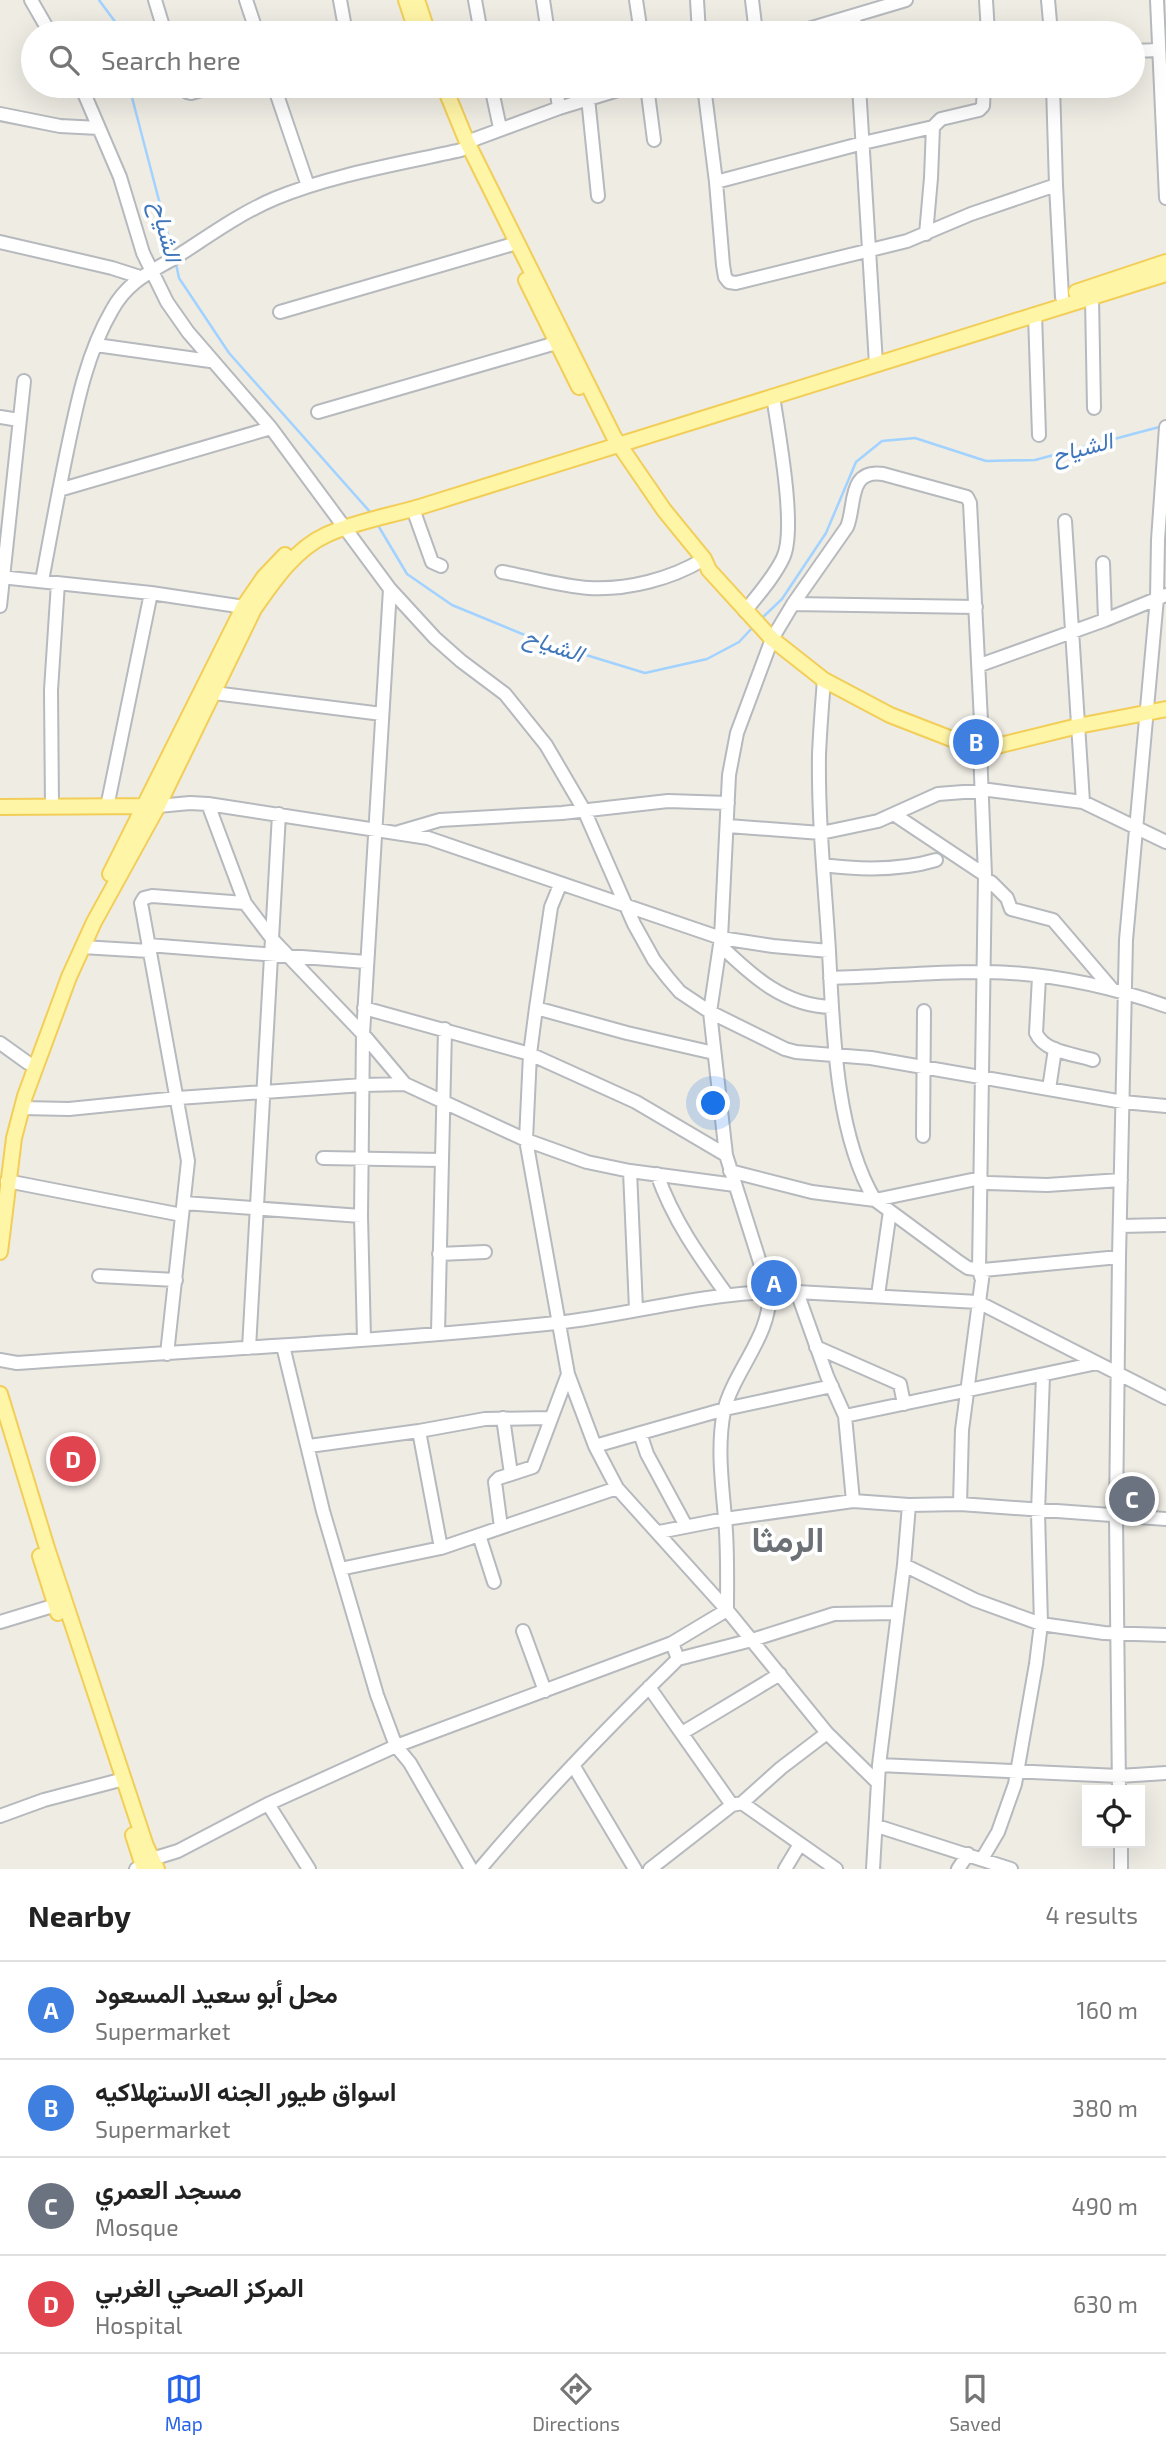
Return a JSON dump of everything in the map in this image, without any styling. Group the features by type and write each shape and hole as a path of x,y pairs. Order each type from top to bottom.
{"main road":[{"path":"406,0 417,10"},
{"path":"441,98 612,442"},
{"path":"448,98 464,146 556,343 612,442 660,520 769,636 824,680 890,715 983,747 1166,709"},
{"path":"381,515 413,509 612,442 773,396 1166,262"},
{"path":"3,1186 22,1108 51,1023 82,947 249,607 295,558 326,535 350,524 875,360 1166,274"},
{"path":"0,1252 5,1145 28,1063 54,988 131,831 151,806 214,693 249,607"},
{"path":"0,807 151,806"},
{"path":"112,807 123,815 131,831"},
{"path":"0,1394 148,1866"},
{"path":"0,1424 56,1605 120,1780"}],"street":[{"path":"31,0 43,21"},
{"path":"155,0 161,21"},
{"path":"246,0 253,21"},
{"path":"340,0 344,21"},
{"path":"475,0 479,21"},
{"path":"543,0 546,21"},
{"path":"636,0 639,21"},
{"path":"697,0 698,21"},
{"path":"752,0 755,21"},
{"path":"837,21 906,0"},
{"path":"986,0 987,21"},
{"path":"1048,0 1050,21"},
{"path":"1157,0 1166,198"},
{"path":"854,16 854,21"},
{"path":"1145,51 1159,50"},
{"path":"85,98 120,177 145,274 210,360 350,524 390,589 435,638 514,704 546,745 584,810 626,906 654,960 680,992 710,1012 785,1049 924,1067 1166,1107"},
{"path":"278,98 307,186"},
{"path":"494,98 500,128"},
{"path":"558,98 559,108"},
{"path":"42,581 77,402 96,345 112,309 145,274 251,210 307,186 464,146 500,128 591,98"},
{"path":"649,98 654,140"},
{"path":"706,98 723,265 725,278 729,282 748,281 907,241 1056,185"},
{"path":"860,98 875,360"},
{"path":"716,182 933,127 941,119 979,110 983,106 983,98"},
{"path":"1053,98 1062,297"},
{"path":"588,99 598,196"},
{"path":"0,114 60,126 99,128"},
{"path":"926,234 933,127"},
{"path":"0,242 145,274"},
{"path":"280,312 510,246"},
{"path":"1092,297 1094,408"},
{"path":"1035,314 1039,435"},
{"path":"318,412 556,343"},
{"path":"96,345 210,360"},
{"path":"0,606 24,381"},
{"path":"747,613 783,559 787,548 785,483 773,396"},
{"path":"0,417 19,420"},
{"path":"59,490 271,429"},
{"path":"1119,1785 1116,1516 1123,1102 1118,990 1126,940 1146,712 1162,596 1158,540 1166,429"},
{"path":"727,1610 721,1466 725,1409 768,1314 769,1291 726,1155 710,1012 721,942 731,764 737,733 769,636 847,527 851,516 851,500 863,477 875,473 970,500 986,790 988,879 981,1272 960,1449 960,1504"},
{"path":"413,509 432,562 441,566"},
{"path":"1065,521 1083,802"},
{"path":"1103,563 1105,620"},
{"path":"502,572 573,586 608,588 663,578 703,564"},
{"path":"1,577 151,593 249,607"},
{"path":"52,807 51,690 58,583"},
{"path":"364,1339 360,1216 363,1034 390,589"},
{"path":"112,807 151,593"},
{"path":"980,665 1071,633 1162,596"},
{"path":"793,604 976,607"},
{"path":"824,680 819,756 832,1007 842,1095 860,1170 876,1200 968,1268 981,1272 1119,1257"},
{"path":"214,693 382,713"},
{"path":"728,826 821,833 895,815 938,794 986,790 1083,802 1166,842"},
{"path":"396,832 440,820 668,801 729,803"},
{"path":"208,804 245,903 273,940 363,1034 405,1084"},
{"path":"151,806 208,804 396,832 446,843 721,942 829,951"},
{"path":"249,1348 279,814"},
{"path":"895,815 988,879 1007,898 1011,909 1053,920 1118,990"},
{"path":"823,865 862,870 916,865 936,860"},
{"path":"560,885 551,907 530,1054 527,1140 568,1374 595,1446 618,1488 727,1610 827,1733 878,1783"},
{"path":"167,1354 188,1161 141,902 147,896 245,903"},
{"path":"721,942 750,974 775,992 809,1005 832,1007"},
{"path":"82,947 286,954 366,961"},
{"path":"830,978 987,972 1040,976 1118,990 1166,1006"},
{"path":"1040,976 1036,1033 1039,1041 1055,1049 1093,1059"},
{"path":"364,1008 530,1054 636,1101 726,1155"},
{"path":"536,1008 713,1053"},
{"path":"923,1136 924,1011"},
{"path":"439,1333 445,1029"},
{"path":"0,1042 28,1063"},
{"path":"1049,1089 1055,1049"},
{"path":"22,1108 69,1109 362,1084 405,1084 527,1140 587,1162 630,1171 734,1185"},
{"path":"323,1158 442,1160"},
{"path":"630,1171 636,1309"},
{"path":"730,1171 822,1194 876,1200 984,1180 1047,1185 1121,1180"},
{"path":"657,1174 673,1215 694,1250 727,1295"},
{"path":"3,1186 183,1209 256,1209 360,1216"},
{"path":"878,1295 890,1211"},
{"path":"1120,1226 1166,1224"},
{"path":"439,1254 485,1252"},
{"path":"99,1276 176,1280"},
{"path":"0,1368 17,1363 283,1346 558,1323 727,1295 769,1291 978,1302 1166,1398"},
{"path":"797,1292 816,1347 845,1416 853,1501"},
{"path":"283,1346 340,1569 377,1695 396,1746 410,1763 471,1869"},
{"path":"816,1347 900,1384 904,1404"},
{"path":"0,1360 17,1363"},
{"path":"845,1416 1097,1363"},
{"path":"501,1527 495,1482 499,1478 533,1467 568,1374"},
{"path":"982,1859 998,1832 1018,1772 1041,1624 1038,1512 1043,1376"},
{"path":"595,1446 725,1409 832,1385"},
{"path":"309,1446 503,1418 550,1418"},
{"path":"503,1418 511,1474"},
{"path":"419,1431 441,1548"},
{"path":"640,1433 647,1454 686,1526"},
{"path":"340,1569 441,1548 618,1488"},
{"path":"659,1532 725,1519 853,1501 909,1505 960,1504 1038,1512 1166,1519"},
{"path":"873,1869 879,1765 909,1505"},
{"path":"479,1535 494,1582"},
{"path":"904,1565 975,1600 1041,1624 1116,1633 1166,1635"},
{"path":"0,1622 56,1605"},
{"path":"148,1866 268,1804 396,1746 672,1643 727,1610"},
{"path":"480,1869 573,1765 678,1659 834,1614 898,1613"},
{"path":"523,1631 545,1690"},
{"path":"672,1643 678,1659"},
{"path":"682,1733 780,1674"},
{"path":"649,1687 737,1804 836,1869"},
{"path":"650,1869 827,1733"},
{"path":"573,1765 635,1869"},
{"path":"879,1765 1119,1776 1166,1773"},
{"path":"0,1816 44,1800 120,1780"},
{"path":"268,1804 309,1869"},
{"path":"877,1826 1011,1869"},
{"path":"785,1869 800,1844"},
{"path":"1121,1848 1121,1869"},
{"path":"958,1869 968,1854"}],"waterway":[{"name":"الشياح","path":"99,0 115,21"},
{"name":"الشياح","path":"132,98 173,254"},
{"name":"الشياح","path":"176,264 179,278 229,353 371,513"},
{"name":"الشياح","path":"761,619 782,599 826,533 856,462 882,441 915,438 986,461 1035,460 1163,426"},
{"name":"الشياح","path":"376,522 407,574 452,605 537,640 645,673 707,659 739,642 754,626"}],"place":[{"name":"اسواق طيور الجنه الاستهلاكيه","path":"976,742"},
{"name":"محل أبو سعيد المسعود","path":"774,1283"},
{"name":"المركز الصحي الغربي","path":"73,1459"},
{"name":"مسجد العمري","path":"1132,1499"}],"district":[{"name":"الرمثا","path":"788,1538"}]}
